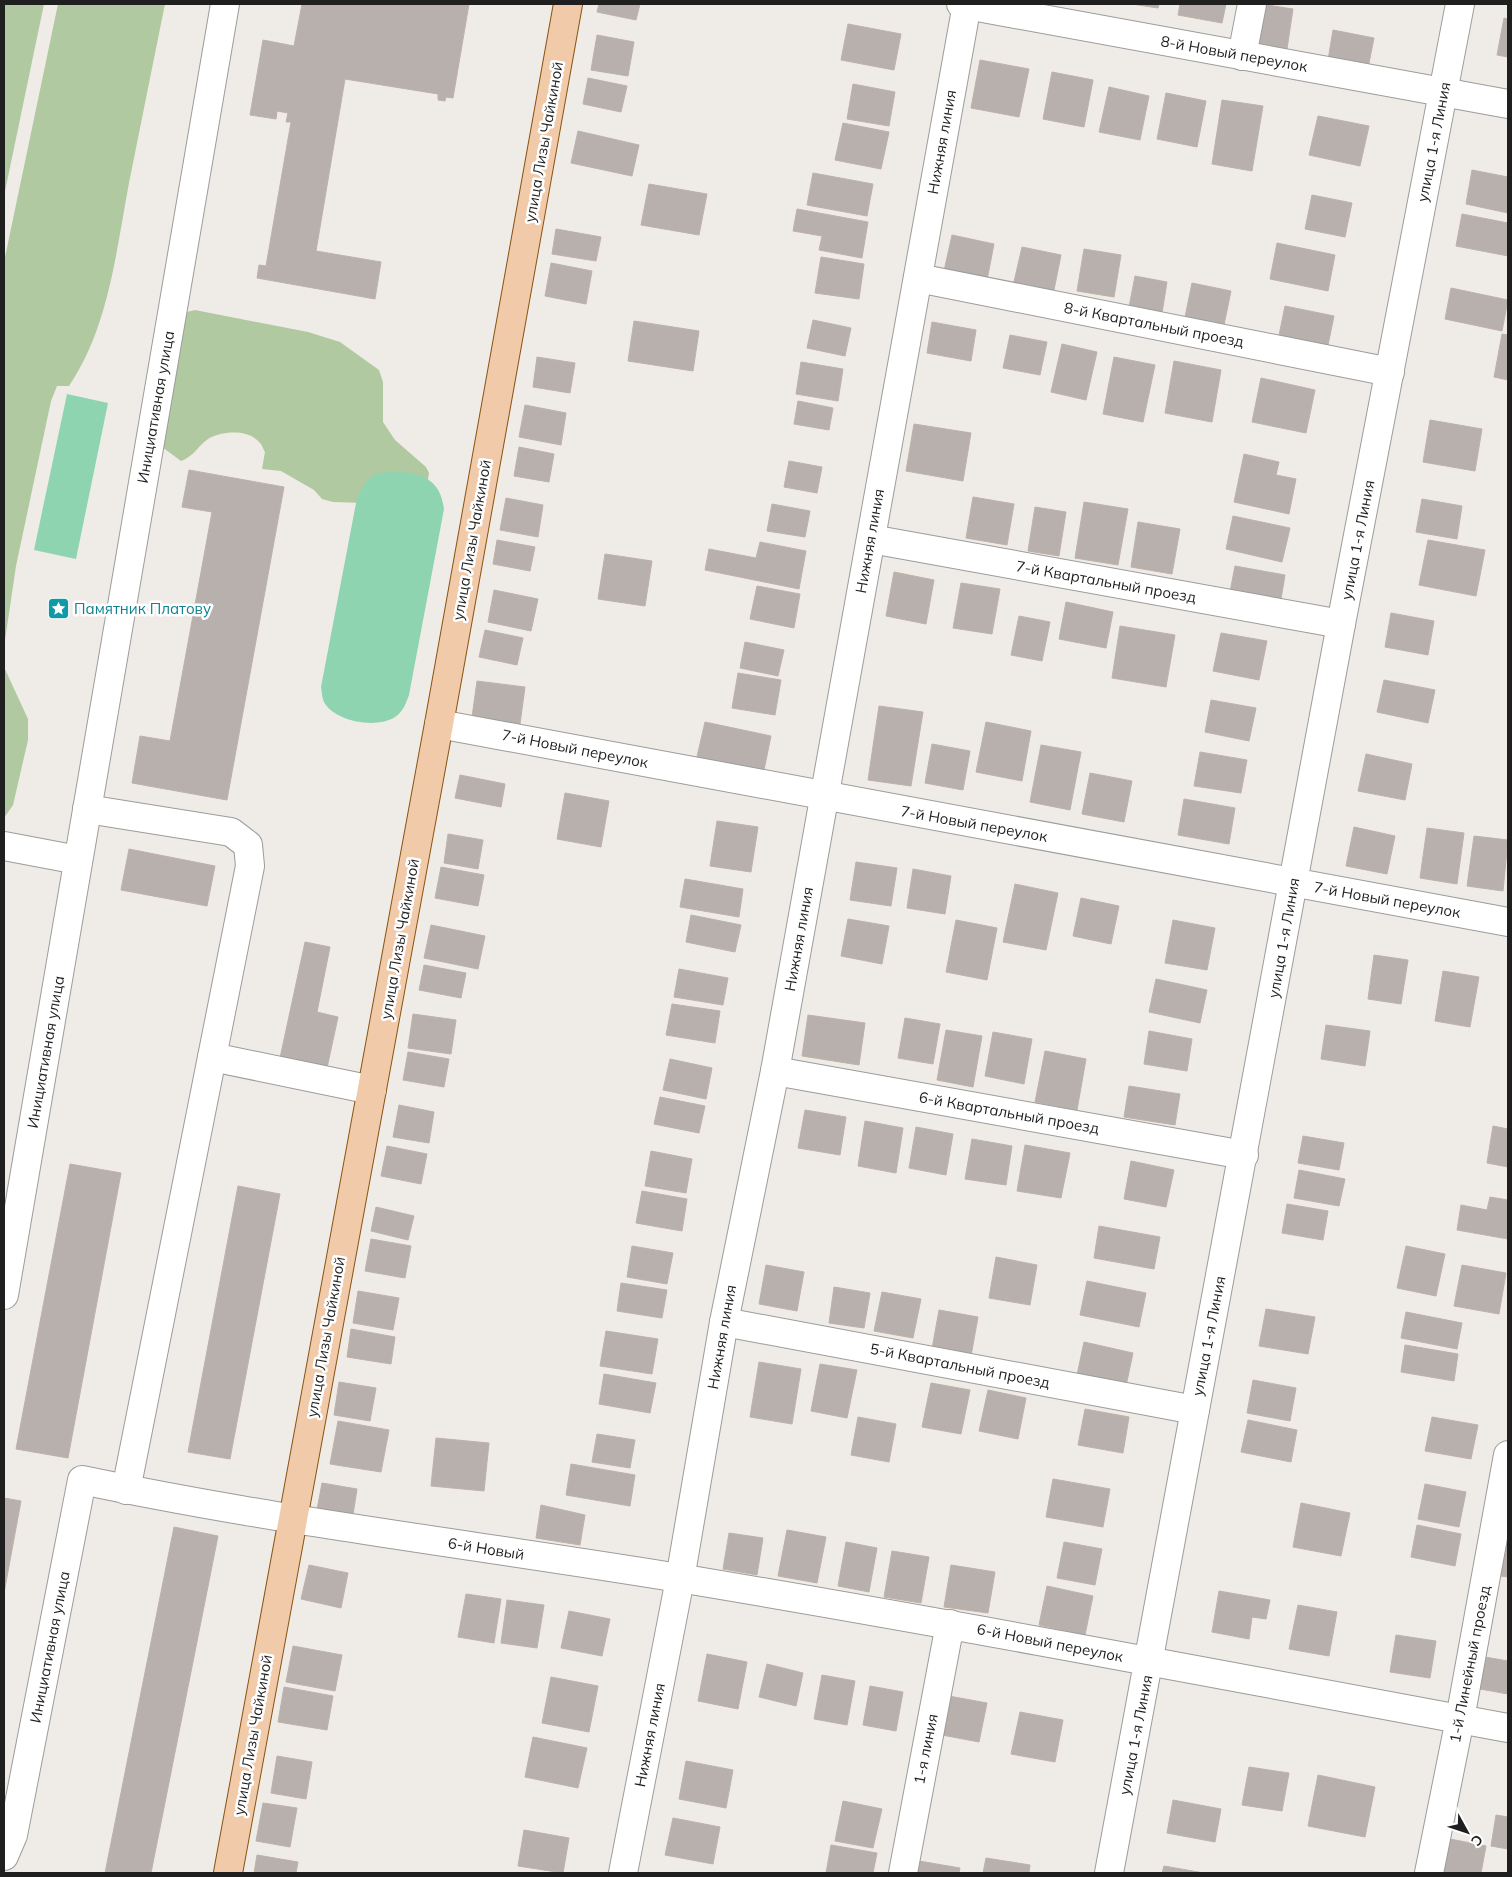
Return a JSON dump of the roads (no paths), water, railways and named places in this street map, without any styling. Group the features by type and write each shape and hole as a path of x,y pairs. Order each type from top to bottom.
{"main road":[{"name":"улица Лизы Чайкиной","path":"228,1873 439,724 568,4"}],"street":[{"name":"Инициативная улица","path":"4,1295 225,4"},
{"name":"8-й Новый переулок","path":"965,4 1508,104"},
{"name":"Нижняя линия","path":"623,1873 680,1578 724,1322 775,1071 918,278 965,4"},
{"path":"1242,56 1252,4"},
{"name":"улица 1-я Линия","path":"1109,1873 1244,1155 1341,624 1460,4"},
{"name":"8-й Квартальный проезд","path":"918,278 1390,372"},
{"name":"7-й Квартальный проезд","path":"871,539 1341,624"},
{"name":"7-й Новый переулок","path":"439,724 1508,922"},
{"path":"87,810 231,832 248,845 250,866 126,1490"},
{"path":"4,846 78,860"},
{"path":"212,1057 372,1090"},
{"name":"6-й Квартальный проезд","path":"775,1071 1244,1155"},
{"name":"5-й Квартальный проезд","path":"724,1322 1195,1410"},
{"name":"1-й Линейный проезд","path":"1430,1873 1508,1455"},
{"name":"Инициативная улица","path":"4,1856 13,1835 82,1480 126,1490 293,1520"},
{"name":"6-й Новый","path":"293,1520 680,1578"},
{"name":"6-й Новый переулок","path":"680,1578 950,1624 1508,1728"},
{"name":"1-я линия","path":"903,1873 950,1624"}],"place":[{"name":"Памятник Платову","path":"58,609"}]}
